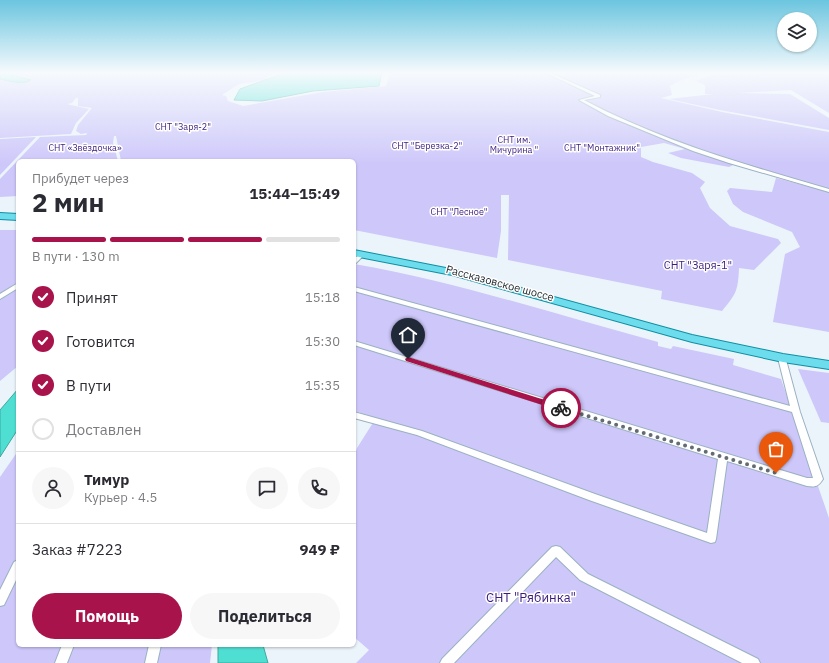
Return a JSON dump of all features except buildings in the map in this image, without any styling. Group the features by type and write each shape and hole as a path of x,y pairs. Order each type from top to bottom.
{"main road":[{"path":"0,215 16,214"},
{"path":"0,215 16,217"},
{"name":"Рассказовское шоссе","path":"357,252 466,276 643,326 739,350 829,365"}],"street":[{"path":"586,103 609,115 709,155 829,190"},
{"path":"0,297 16,286"},
{"path":"356,290 795,410"},
{"path":"356,344 802,481 815,482 819,477 795,410 782,358"},
{"path":"356,416 419,433 711,539 723,457"},
{"path":"446,663 556,550 584,577 754,663"},
{"path":"0,601 16,569"},
{"path":"61,663 67,647"},
{"path":"151,663 155,647"}],"green space":[{"path":"0,103 72,103 67,104 89,109 76,123 71,134 0,138"},
{"path":"78,103 234,103 243,106 260,103 683,103 722,112 829,132 829,189 737,163 729,167 681,158 668,153 685,149 664,143 641,147 641,157 692,173 705,182 700,188 710,208 730,226 778,239 781,243 754,270 739,268 736,291 722,311 661,299 662,291 508,260 509,195 501,195 501,231 497,258 356,230 356,159 121,159 116,136 114,136 113,143 117,159 19,159 40,137 86,135 87,133 81,134 76,131 78,125 92,108 78,106"},
{"path":"687,103 805,103 829,118 829,130"},
{"path":"812,103 829,103 829,113"},
{"path":"36,137 0,175 0,139"},
{"path":"16,162 16,196 0,197 0,179"},
{"path":"776,178 829,192 829,332 773,322 785,254 800,247 792,232 743,212 733,204 727,191 730,188 772,192"},
{"path":"0,230 16,230 16,283 0,294"},
{"name":"СНТ \"Рябинка\"","path":"356,264 393,271 469,289 658,342 658,346 671,349 673,346 734,359 733,365 781,379 829,518 829,663 356,663 369,650 356,639 356,451 376,418 356,411"},
{"path":"16,288 16,368 0,381 0,299"},
{"path":"798,369 829,373 829,423 821,422"},
{"path":"16,454 16,647 212,647 210,663 0,663 0,477"}],"shaded area":[{"path":"16,391 16,432 0,457 0,410"},
{"path":"218,647 264,647 268,663 218,663"}],"way so far":[{"path":"561,408 776,473"}],"route":[{"path":"408,359 561,408"}],"park label":[{"name":"СНТ \"Заря-2\"","path":"183,127"},
{"name":"СНТ \"Березка-2\"","path":"427,146"},
{"name":"СНТ им. Мичурина \"","path":"514,146"},
{"name":"СНТ «Звёздочка»","path":"85,148"},
{"name":"СНТ \"Монтажник\"","path":"602,148"},
{"name":"СНТ \"Лесное\"","path":"459,212"},
{"name":"СНТ \"Заря-1\"","path":"698,265"}]}
